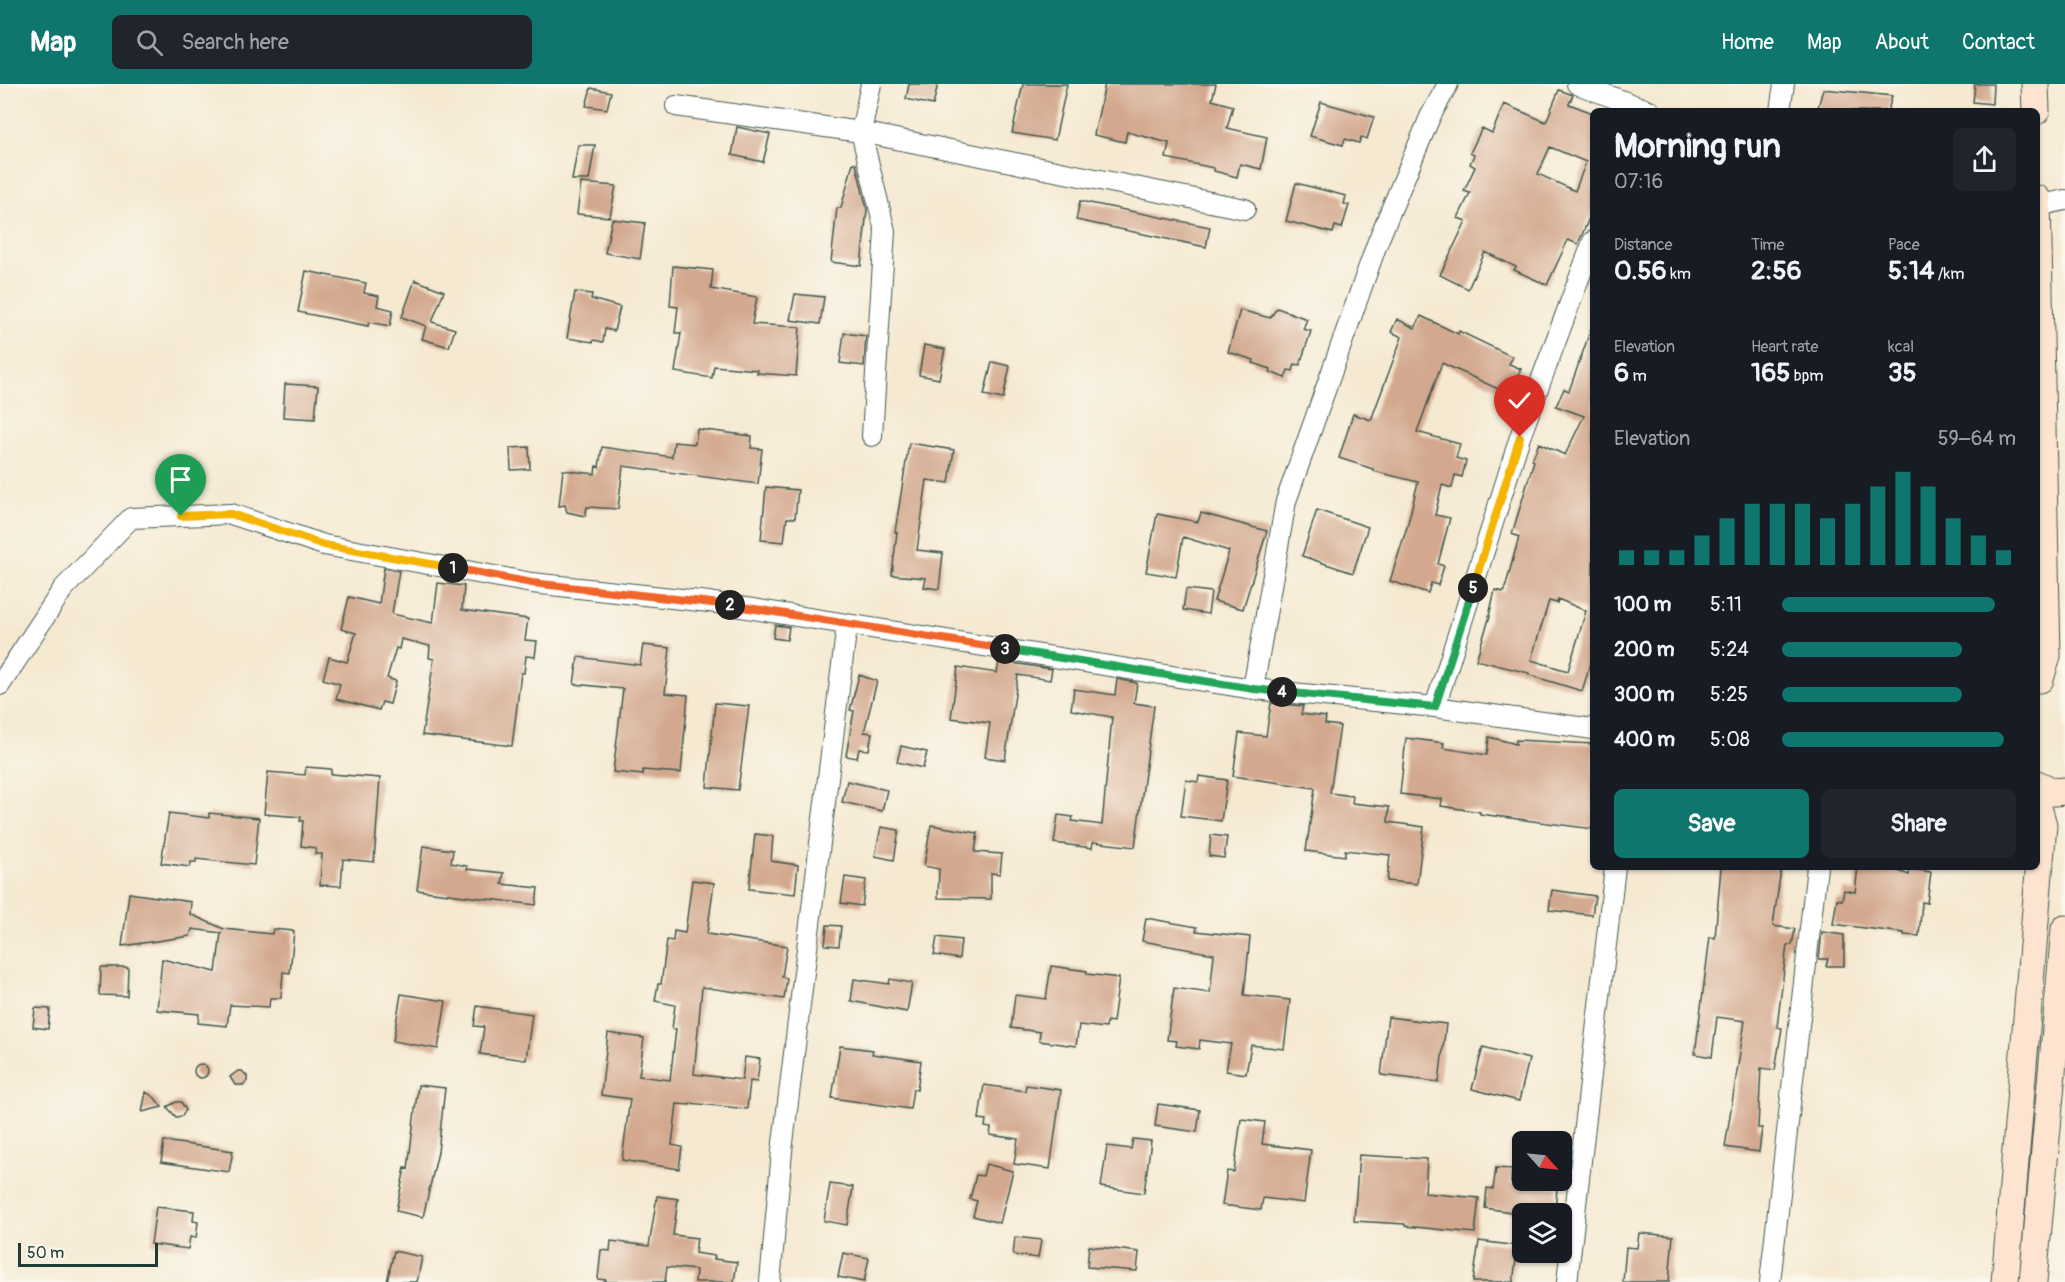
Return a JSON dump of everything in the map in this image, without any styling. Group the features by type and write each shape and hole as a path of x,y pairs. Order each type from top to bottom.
{"main road":[{"path":"2035,84 2036,108"},
{"path":"2040,341 2047,677"},
{"path":"2040,785 2054,792 2065,791"},
{"path":"2040,814 2043,825 2040,861"},
{"path":"2005,1282 2039,870"},
{"path":"2033,1282 2065,929"}],"street":[{"path":"871,84 861,132 885,231 872,436"},
{"path":"1254,689 1286,501 1378,241 1430,117 1448,84"},
{"path":"1577,84 1640,108"},
{"path":"1780,108 1784,84"},
{"path":"676,106 861,132 1245,209"},
{"path":"2040,205 2065,200"},
{"path":"1435,707 1520,437 1590,254"},
{"path":"0,685 63,589 130,518 231,514 324,545 532,583 709,602 1254,689 1435,707 1590,729"},
{"path":"770,1282 782,1151 847,624"},
{"path":"1567,1282 1615,870"},
{"path":"1770,1282 1817,870"}],"building":[{"path":"909,84 938,84 933,105 906,99"},
{"path":"1023,84 1067,84 1055,140 1012,133"},
{"path":"1105,84 1216,84 1212,100 1233,106 1227,128 1267,137 1261,169 1240,164 1237,177 1214,171 1214,168 1166,158 1169,143 1127,132 1125,142 1094,135"},
{"path":"1975,84 1993,84 1992,104 1973,102"},
{"path":"591,88 611,92 607,109 586,106"},
{"path":"1823,89 1892,96 1889,108 1818,108"},
{"path":"1559,90 1573,95 1569,104 1590,112 1590,216 1578,244 1568,240 1547,285 1514,270 1516,267 1485,252 1468,289 1440,275 1466,221 1458,218 1470,193 1464,191 1475,167 1470,164 1474,155 1470,153 1482,128 1492,133 1504,104 1546,122","holes":["1550,147 1586,162 1575,191 1538,174"]},
{"path":"1321,102 1374,117 1367,139 1361,137 1359,143 1345,139 1343,145 1310,136"},
{"path":"737,127 770,134 763,162 732,155"},
{"path":"578,145 595,145 589,180 572,180"},
{"path":"853,163 856,164 867,209 861,266 831,262 837,208 841,208"},
{"path":"581,183 616,186 610,217 577,214"},
{"path":"1296,183 1346,196 1344,204 1349,205 1342,228 1335,226 1333,233 1286,221"},
{"path":"1080,201 1210,227 1206,247 1076,220"},
{"path":"612,219 645,223 640,259 605,253"},
{"path":"673,266 713,270 711,289 757,297 752,324 800,327 796,376 714,366 712,378 675,372 681,333 675,333 678,307 670,306"},
{"path":"306,271 366,283 364,293 379,296 377,306 393,310 390,326 369,322 368,326 298,312"},
{"path":"415,280 444,291 432,322 455,329 449,347 422,339 426,326 402,317"},
{"path":"575,292 592,294 591,299 620,307 614,331 605,329 603,342 567,338"},
{"path":"795,294 824,297 820,324 790,320"},
{"path":"1277,308 1307,319 1303,329 1311,331 1300,365 1295,364 1293,371 1288,370 1285,378 1270,372 1271,369 1253,363 1254,360 1228,352 1240,310 1270,318"},
{"path":"1421,316 1513,357 1509,364 1521,369 1509,394 1442,363 1417,432 1460,444 1456,458 1466,461 1462,477 1455,475 1452,488 1442,485 1435,515 1450,518 1438,564 1444,566 1438,585 1431,583 1428,593 1390,581 1418,482 1373,471 1373,469 1339,458 1353,414 1371,420 1402,337 1391,332 1397,319 1415,328"},
{"path":"1590,332 1590,666 1582,691 1529,675 1529,673 1476,660 1490,616 1495,590 1504,592 1519,537 1512,534 1534,461 1532,460 1539,443 1565,455 1584,416 1556,406 1564,389 1569,391","holes":["1558,599 1586,611 1568,671 1531,660 1549,601 1557,603"]},
{"path":"844,333 866,336 864,366 840,363"},
{"path":"924,345 945,349 939,379 919,375"},
{"path":"992,362 1010,366 1003,399 984,395"},
{"path":"285,384 318,386 315,419 283,417"},
{"path":"697,429 752,436 751,448 762,449 758,484 623,466 618,509 587,507 585,516 567,512 565,505 559,506 563,470 595,474 596,466 599,467 602,447 672,457 674,442 695,444"},
{"path":"909,443 954,450 949,483 927,480 917,550 943,553 939,589 924,587 926,578 892,575 897,532 895,532"},
{"path":"529,447 530,469 511,470 510,448"},
{"path":"766,487 798,490 795,518 787,518 784,542 761,540"},
{"path":"1317,510 1368,527 1353,573 1302,556"},
{"path":"1201,513 1267,531 1243,609 1214,601 1229,551 1183,537 1176,577 1146,572 1157,514 1198,522"},
{"path":"384,568 399,571 392,614 433,623 438,583 464,586 462,610 528,619 525,640 537,641 535,657 526,656 524,673 521,673 512,746 422,735 434,659 429,658 430,646 401,639 387,678 396,681 390,704 382,702 379,710 336,699 340,684 323,679 329,657 347,662 356,633 341,629 349,597 379,604"},
{"path":"1186,589 1211,592 1208,614 1183,610"},
{"path":"775,625 789,627 787,640 773,638"},
{"path":"643,645 670,648 665,693 688,695 681,773 643,770 643,775 613,772 623,689 574,684 578,657 640,665"},
{"path":"999,661 1052,669 1050,680 1018,675 1005,760 985,757 990,723 951,718 958,667 997,673"},
{"path":"859,675 877,681 864,732 872,733 869,750 859,749 857,758 846,756 854,711 850,710"},
{"path":"1117,679 1137,683 1134,703 1154,706 1135,847 1093,842 1092,848 1054,843 1058,815 1073,817 1072,821 1102,825 1112,717 1071,710 1074,689 1115,695"},
{"path":"715,703 749,706 738,790 707,787"},
{"path":"1271,703 1303,706 1301,714 1326,717 1325,724 1340,726 1330,793 1353,796 1352,803 1389,807 1388,822 1424,827 1417,884 1387,881 1390,855 1345,850 1345,856 1306,851 1315,788 1233,776 1239,733 1266,736"},
{"path":"1489,737 1516,744 1516,740 1590,744 1590,829 1480,814 1480,812 1441,806 1442,799 1400,794 1406,738 1444,743 1443,748 1487,755"},
{"path":"901,746 927,752 923,768 897,762"},
{"path":"306,767 331,769 331,774 380,778 374,862 343,859 341,886 320,885 322,854 315,854 316,848 301,846 303,821 300,821 301,817 264,814 268,772 305,775"},
{"path":"1199,776 1227,780 1221,821 1181,816 1186,780 1198,782"},
{"path":"847,781 887,790 882,811 842,802"},
{"path":"169,813 209,818 209,813 259,818 254,865 196,859 196,862 191,862 190,867 161,863"},
{"path":"931,825 978,833 975,852 1002,854 1000,874 991,873 991,899 938,898 939,869 924,866"},
{"path":"881,827 899,830 894,860 875,856"},
{"path":"755,834 773,836 771,861 798,865 795,894 749,889"},
{"path":"1211,835 1227,837 1224,858 1209,856"},
{"path":"423,846 453,850 451,863 467,866 467,869 504,873 502,884 538,888 536,905 417,890"},
{"path":"1721,870 1781,870 1773,926 1795,929 1792,945 1787,945 1777,1027 1782,1028 1775,1070 1761,1068 1758,1128 1762,1128 1759,1152 1725,1147 1745,1021 1717,1017 1712,1057 1695,1054 1710,937 1715,938"},
{"path":"1858,870 1895,870 1909,875 1910,870 1931,872 1927,903 1922,902 1919,936 1833,924 1837,899 1842,900 1844,890 1855,892"},
{"path":"845,877 866,880 862,906 841,903"},
{"path":"692,880 714,883 707,934 787,946 782,977 787,978 784,999 702,987 694,1074 742,1080 745,1057 760,1059 757,1082 750,1081 747,1109 690,1103 690,1105 677,1104 672,1145 682,1147 679,1169 622,1160 630,1099 601,1095 608,1033 644,1038 639,1076 670,1080 676,1029 672,1029 675,1005 655,1001 658,984 661,984 667,940 673,941 674,931 685,933"},
{"path":"1552,890 1595,896 1592,915 1549,910"},
{"path":"129,893 191,902 190,914 224,929 272,934 273,929 294,931 290,973 283,972 281,998 270,998 269,1007 230,1005 227,1026 198,1023 199,1014 157,1010 162,959 216,972 221,933 192,929 190,936 122,946"},
{"path":"1146,918 1197,927 1196,931 1250,937 1244,995 1290,1000 1284,1049 1251,1045 1246,1074 1226,1071 1231,1044 1200,1040 1199,1049 1176,1046 1177,1041 1167,1040 1174,988 1210,993 1214,954 1142,941"},
{"path":"827,925 841,926 839,946 825,945"},
{"path":"1822,932 1844,935 1844,966 1826,966 1828,959 1819,959"},
{"path":"937,937 961,940 959,959 934,955"},
{"path":"1051,966 1119,978 1113,1022 1107,1021 1106,1028 1079,1025 1076,1046 1039,1041 1040,1032 1011,1028 1015,995 1046,999"},
{"path":"101,967 128,967 127,996 100,995"},
{"path":"854,979 889,984 890,979 912,983 907,1012 851,1001"},
{"path":"401,994 446,1001 438,1049 393,1041"},
{"path":"477,1006 532,1014 526,1060 480,1054 484,1027 474,1026"},
{"path":"35,1008 50,1009 48,1029 33,1027"},
{"path":"1388,1017 1446,1024 1439,1082 1381,1075"},
{"path":"840,1046 873,1050 872,1054 921,1061 917,1090 913,1089 910,1109 832,1098"},
{"path":"1483,1047 1529,1059 1519,1101 1472,1089"},
{"path":"198,1064 204,1064 208,1071 204,1078 198,1078 194,1074 194,1068"},
{"path":"242,1071 247,1076 247,1081 243,1085 235,1085 230,1077"},
{"path":"418,1085 445,1088 438,1152 423,1217 396,1211 405,1168 408,1169"},
{"path":"984,1085 1025,1091 1026,1085 1061,1090 1050,1169 1014,1164 1018,1139 990,1135 991,1128 985,1127 986,1120 979,1119"},
{"path":"146,1092 155,1098 162,1107 142,1112"},
{"path":"181,1102 186,1110 182,1116 176,1117 167,1107"},
{"path":"1158,1104 1200,1110 1197,1132 1155,1126"},
{"path":"1241,1119 1265,1122 1262,1144 1311,1150 1304,1203 1263,1198 1261,1210 1222,1205 1227,1171 1234,1172"},
{"path":"1133,1139 1151,1141 1144,1193 1101,1187 1107,1146 1131,1149"},
{"path":"164,1141 233,1151 229,1172 161,1162"},
{"path":"1359,1155 1427,1159 1425,1193 1479,1198 1475,1233 1405,1226 1405,1224 1354,1221"},
{"path":"986,1164 1013,1171 1000,1223 973,1216 977,1201 970,1199 976,1175 983,1176"},
{"path":"1496,1168 1512,1169 1512,1191 1557,1191 1556,1203 1512,1203 1512,1212 1485,1208 1487,1188 1493,1189"},
{"path":"830,1184 853,1187 847,1225 824,1221"},
{"path":"657,1196 678,1199 673,1235 697,1238 695,1253 715,1256 714,1259 737,1262 734,1282 695,1282 696,1270 667,1267 665,1282 606,1282 606,1280 598,1279 601,1250 610,1251 611,1241 649,1246"},
{"path":"156,1207 194,1211 193,1221 198,1222 196,1238 190,1237 188,1249 151,1244"},
{"path":"1639,1233 1673,1236 1669,1282 1623,1282 1626,1247 1637,1248"},
{"path":"1015,1237 1041,1240 1038,1258 1013,1255"},
{"path":"1479,1241 1512,1245 1512,1263 1516,1263 1513,1282 1473,1282"},
{"path":"1089,1246 1139,1252 1137,1271 1087,1267"},
{"path":"394,1251 422,1257 417,1282 387,1282"},
{"path":"843,1253 869,1258 864,1282 838,1277"}],"route":[{"path":"181,516 231,514 324,545 532,583 709,602 1254,689 1435,707 1520,437"}]}
